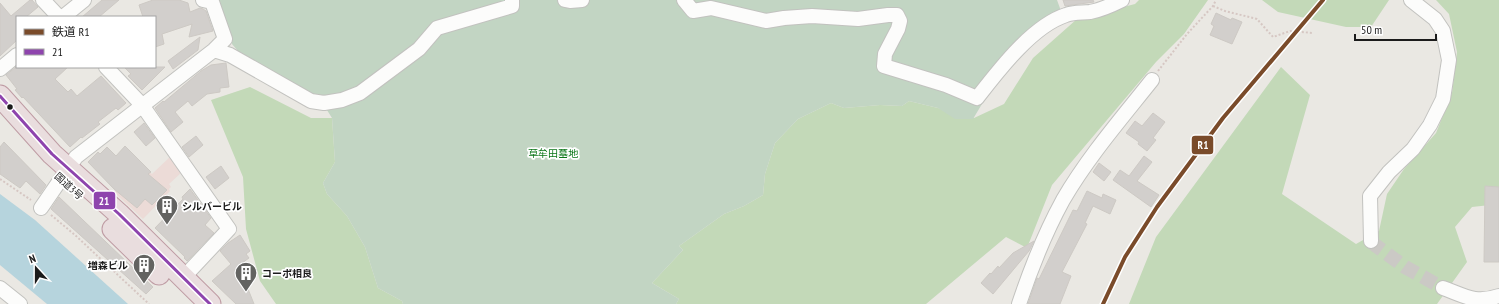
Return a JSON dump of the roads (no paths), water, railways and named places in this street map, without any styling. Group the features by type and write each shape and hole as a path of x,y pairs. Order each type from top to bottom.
{"highway":[{"name":"国道3号","path":"0,96 52,154 65,173 110,226 190,304"},
{"name":"国道3号","path":"0,118 33,153 65,173 119,214 210,304"}],"street":[{"path":"44,0 58,16"},
{"path":"64,16 84,0"},
{"path":"41,208 76,158 214,50 225,39 212,2 203,0"},
{"path":"214,50 230,55 311,100 324,103 342,100 360,93 419,49 436,28 512,6 512,0"},
{"path":"565,0 582,0"},
{"path":"684,0 693,11 711,8 759,21 812,16 858,19 897,15 900,21 898,29 885,54 884,66 946,84 977,98 1006,62 1042,28 1058,18 1067,15 1092,12 1106,8 1122,0"},
{"path":"1371,241 1370,196 1388,172 1413,149 1430,125 1443,99 1449,60 1443,31 1434,19 1411,0"},
{"path":"0,69 16,56"},
{"path":"107,68 142,105 229,229 183,278"},
{"path":"1019,304 1033,263 1063,201 1084,168 1152,80"},
{"path":"0,288 20,304"},
{"path":"1443,288 1478,301 1490,300 1499,296"}],"water":[{"path":"0,194 35,220 128,304 47,304 0,265"}],"tunnel":[{"path":"1371,241 1405,267 1443,288"}],"rail line":[{"name":"R1","path":"1103,304 1125,257 1157,207 1223,118 1323,0"}],"place":[{"name":"シルバービル","path":"167,226"},
{"name":"増森ビル","path":"144,284"},
{"name":"コーポ相良","path":"246,292"}],"park label":[{"name":"草牟田墓地","path":"553,153"}]}
